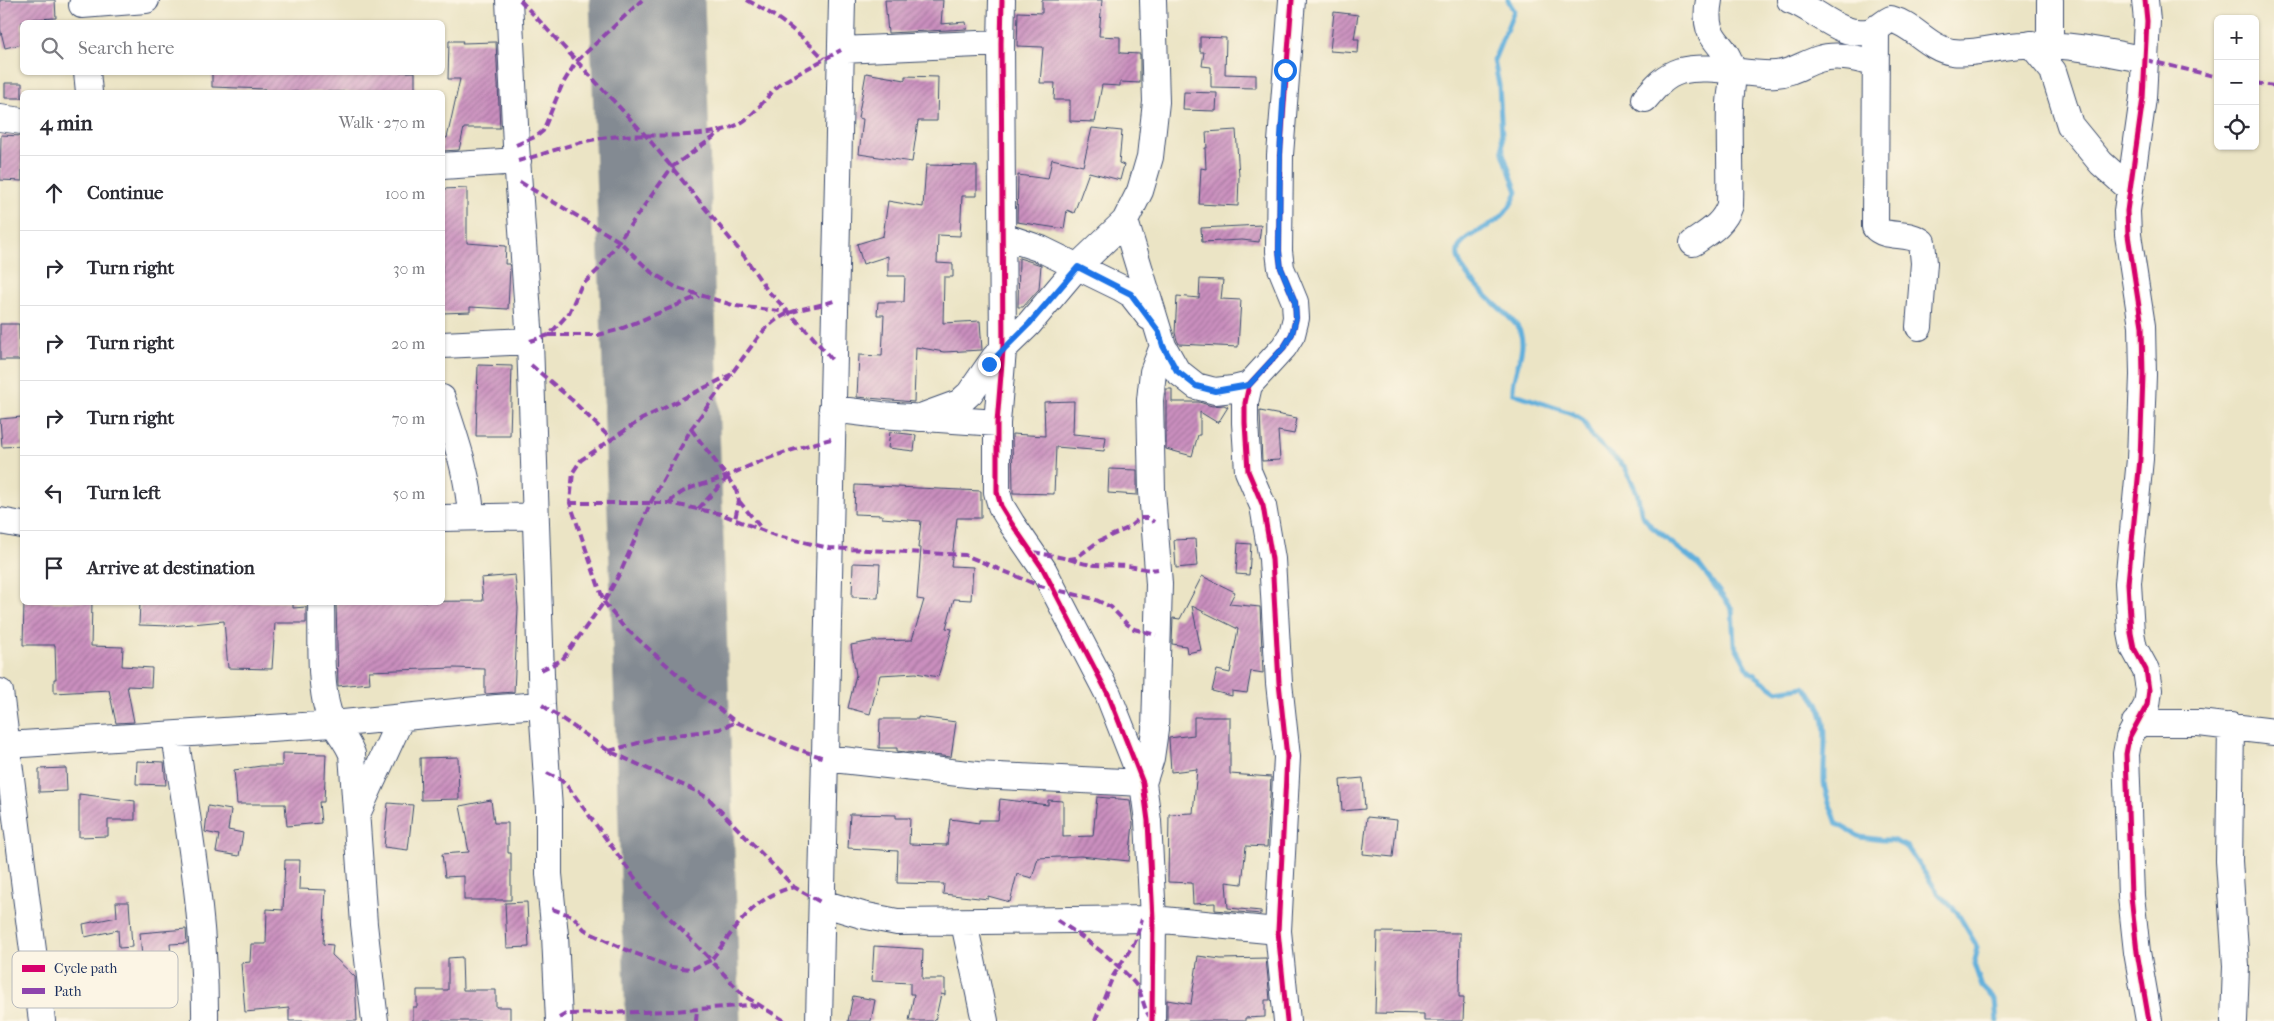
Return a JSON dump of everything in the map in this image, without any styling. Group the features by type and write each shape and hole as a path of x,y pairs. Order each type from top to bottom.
{"street":[{"path":"82,9 146,0"},
{"path":"508,0 530,341 542,706 549,809 548,874 555,934 559,1021"},
{"path":"819,1021 842,0"},
{"path":"1002,0 1003,350 997,423 997,492 1002,506 1043,569 1108,694 1143,783 1148,821 1153,918 1152,1021"},
{"path":"918,418 959,403 970,393 989,364 1051,300 1078,267 1125,221 1140,191 1150,157 1156,102 1153,0"},
{"path":"1287,1021 1278,931 1287,757 1279,683 1272,559 1263,506 1248,471 1245,404 1249,385 1284,347 1292,334 1296,318 1295,302 1281,268 1279,251 1280,155 1292,0"},
{"path":"1693,242 1720,224 1727,214 1730,205 1730,99 1732,71 1728,60 1708,29 1709,0"},
{"path":"1790,0 1803,4 1831,24 1846,30 1863,32 1876,28 1892,19 1901,22 1922,38 1949,51 1960,52 2040,44 2146,60"},
{"path":"2050,0 2040,44 2052,71 2070,125 2101,163 2129,188"},
{"path":"2145,0 2146,60 2142,107 2127,211 2128,236 2142,326 2143,375 2140,459 2128,583 2129,618 2134,648 2146,670 2149,690 2147,705 2135,724 2129,738 2126,754 2128,839 2137,952 2149,1021"},
{"path":"1876,28 1875,227 1882,232 1909,235 1922,242 1924,263 1920,327"},
{"path":"842,50 1001,44"},
{"path":"1645,99 1669,76 1681,71 1732,71 1759,74 1786,73 1820,58 1836,57 1875,63"},
{"path":"87,75 89,90"},
{"path":"0,118 20,121"},
{"path":"445,166 518,161"},
{"path":"1125,221 1161,339 1153,372 1150,400 1152,491 1159,584 1156,635 1155,730 1151,758 1143,783"},
{"path":"1003,236 1041,249 1131,294"},
{"path":"1099,247 1161,339 1177,371 1196,386 1215,391 1249,385"},
{"path":"445,345 530,341"},
{"path":"445,408 470,490 471,517"},
{"path":"832,409 918,418 965,419 997,423"},
{"path":"445,518 535,516"},
{"path":"0,521 20,525"},
{"path":"321,605 325,699 333,724 342,734 352,754 364,924 375,1021"},
{"path":"0,692 32,951"},
{"path":"7,745 333,724 497,708 542,706"},
{"path":"357,813 402,718"},
{"path":"2135,724 2174,722 2231,726 2274,732"},
{"path":"2231,726 2229,861 2236,966 2234,1021"},
{"path":"175,735 199,902 205,971 205,1021"},
{"path":"824,758 978,775 1143,783"},
{"path":"822,903 897,922 1153,918 1278,931"},
{"path":"964,922 985,1021"},
{"path":"40,1008 42,1021"}],"building":[{"path":"0,0 55,0 56,18 20,20 20,44 5,48 0,28"},
{"path":"885,0 943,0 941,24 966,22 967,29 888,33"},
{"path":"1042,0 1102,0 1099,36 1120,37 1120,53 1140,54 1140,83 1120,82 1120,86 1102,85 1095,122 1070,121 1070,100 1054,100 1055,83 1040,83 1043,47 1017,46 1018,12 1042,13"},
{"path":"1334,12 1358,15 1354,39 1359,39 1358,53 1330,51"},
{"path":"1200,37 1226,38 1225,74 1256,75 1256,88 1211,87 1211,67 1202,66 1204,52 1200,52"},
{"path":"449,41 463,41 462,43 496,42 500,128 464,128 459,150 445,151 445,138 447,138 460,79 448,79"},
{"path":"866,73 905,80 905,76 938,77 937,121 918,121 912,162 859,154 863,119 858,118"},
{"path":"212,75 415,75 415,90 265,90 212,87"},
{"path":"5,83 22,83 20,98 5,98"},
{"path":"1184,92 1217,93 1216,111 1183,110"},
{"path":"1092,128 1122,131 1119,163 1124,165 1120,180 1089,172 1074,213 1067,210 1064,229 1017,222 1018,175 1048,179 1052,159 1083,166"},
{"path":"1236,130 1239,176 1238,206 1199,204 1201,168 1206,169 1206,132"},
{"path":"1,135 20,136 20,181 0,180"},
{"path":"926,165 977,166 977,196 962,196 960,236 938,235 937,263 953,264 953,277 944,277 943,323 980,321 982,350 944,352 916,347 914,402 857,397 859,355 882,356 884,315 877,315 878,302 904,302 905,276 888,276 888,256 863,264 857,244 883,236 888,201 923,207"},
{"path":"467,188 467,243 506,246 505,264 509,264 510,267 508,309 470,307 470,312 445,313 445,189"},
{"path":"1261,225 1259,242 1242,240 1202,242 1201,228"},
{"path":"1019,258 1041,265 1039,289 1023,307 1018,307"},
{"path":"1200,279 1223,280 1221,299 1241,300 1238,347 1179,344 1175,333 1177,296 1199,298"},
{"path":"0,324 19,324 20,360 0,360"},
{"path":"478,365 512,366 510,436 476,436"},
{"path":"1166,389 1172,389 1172,402 1199,402 1212,406 1224,405 1228,407 1218,423 1200,412 1200,435 1198,435 1192,456 1166,449"},
{"path":"1074,401 1073,434 1106,437 1104,451 1056,447 1054,494 1013,493 1012,434 1045,436 1044,402"},
{"path":"1260,411 1297,418 1294,434 1278,431 1280,460 1262,461"},
{"path":"20,417 20,446 2,447 0,419"},
{"path":"890,432 916,435 914,451 888,448"},
{"path":"1109,469 1137,470 1137,495 1108,493"},
{"path":"855,485 981,491 981,518 957,518 951,566 973,567 971,600 954,599 946,628 952,629 938,677 916,673 880,675 870,714 848,708 856,675 851,645 873,641 912,640 924,600 917,599 921,548 918,548 921,521 882,518 882,515 854,514"},
{"path":"1195,539 1197,566 1176,568 1174,540"},
{"path":"1238,543 1251,544 1249,575 1236,574"},
{"path":"853,563 880,564 878,598 852,597"},
{"path":"515,575 518,608 514,692 485,694 485,669 454,668 369,671 370,683 338,686 336,605 445,605 445,601 483,601 481,578"},
{"path":"1202,576 1235,592 1229,604 1260,607 1263,673 1251,671 1247,693 1232,691 1232,696 1212,691 1217,670 1230,673 1238,629 1192,606 1201,650 1187,653 1186,646 1172,644 1173,618 1180,619"},
{"path":"24,605 92,605 91,646 123,647 122,666 152,668 151,687 127,686 134,722 116,723 109,690 54,693 54,679 56,679 55,645 23,645"},
{"path":"140,605 293,605 293,608 306,607 306,623 275,623 272,669 228,668 224,621 171,626 139,625"},
{"path":"918,717 956,722 951,757 897,751 897,748 879,748 880,719 918,719"},
{"path":"1194,717 1230,717 1230,774 1271,777 1267,847 1246,846 1242,884 1226,882 1228,908 1261,911 1261,914 1215,910 1215,903 1193,904 1192,883 1168,882 1169,814 1193,813 1197,769 1171,772 1169,738 1194,735"},
{"path":"282,753 326,754 324,802 319,802 321,823 287,826 285,804 237,804 234,770 261,766 282,766"},
{"path":"458,757 459,799 421,800 420,758"},
{"path":"137,761 164,762 166,785 136,784"},
{"path":"66,768 67,791 39,792 39,769"},
{"path":"1363,778 1365,809 1342,811 1340,780"},
{"path":"79,794 135,801 135,820 108,820 108,836 79,837"},
{"path":"1097,797 1130,800 1133,824 1129,861 1080,856 1038,858 1032,878 1017,874 1010,902 988,896 988,899 943,894 944,884 897,883 898,851 848,848 850,814 896,815 896,818 910,818 909,844 947,845 950,819 979,823 979,820 998,820 1000,799 1048,805 1048,800 1063,801 1063,837 1093,836"},
{"path":"491,800 494,823 508,823 508,853 511,853 511,900 464,900 464,876 445,877 442,854 469,852 460,806"},
{"path":"388,803 413,805 408,850 384,847"},
{"path":"208,806 231,810 228,830 243,833 239,856 216,852 219,835 205,832"},
{"path":"1367,817 1397,820 1393,857 1363,854"},
{"path":"285,860 300,860 299,889 326,890 323,944 333,945 332,955 355,977 357,1021 289,1021 289,1008 245,1012 241,963 250,962 251,944 266,944 267,909 283,910"},
{"path":"116,902 129,902 132,947 119,948 118,930 85,937 83,924 117,917"},
{"path":"527,902 529,947 507,948 505,903"},
{"path":"186,929 187,943 170,944 171,951 141,951 140,933"},
{"path":"1377,932 1460,933 1459,997 1464,997 1463,1021 1424,1021 1424,1014 1375,1013"},
{"path":"874,946 923,949 922,979 945,979 945,995 941,994 935,1021 909,1021 914,994 910,994 910,983 872,981"},
{"path":"1198,956 1221,959 1266,958 1270,1000 1265,1000 1265,1017 1245,1018 1245,1021 1167,1021 1167,1000 1191,1004"},
{"path":"462,957 463,990 496,990 496,1007 510,1007 510,1021 413,1021 413,1007 417,1007 417,990 448,990 448,958"},
{"path":"853,996 875,1000 871,1021 848,1021"}],"waterway":[{"path":"1508,0 1514,11 1494,60 1499,85 1503,153 1517,192 1505,213 1495,222 1465,240 1460,245 1458,254 1461,265 1468,276 1517,326 1521,334 1521,351 1513,393 1571,413 1583,420 1593,438 1625,467 1637,493 1642,515 1651,526 1700,566 1732,609 1734,643 1749,671 1777,691 1804,687 1814,698 1820,709 1825,732 1824,782 1827,798 1837,824 1860,837 1892,840 1907,847 1939,894 1957,912 1978,948 1974,964 1982,987 1995,1000 1997,1021"}],"runway":[{"path":"647,0 683,1021"}],"marked path":[{"path":"520,0 647,137 744,256 767,290 811,335 833,361"},
{"path":"516,145 537,136 543,131 562,85 576,62 642,0"},
{"path":"747,0 788,26 824,59"},
{"path":"518,161 598,139 625,136 693,135 725,130 745,120 783,82 841,50"},
{"path":"2146,60 2214,76"},
{"path":"2259,84 2274,86"},
{"path":"530,341 549,335 569,313 581,286 598,270 672,167 722,131"},
{"path":"520,182 619,241 651,272 677,288 736,306 788,312"},
{"path":"549,335 598,335 618,330 699,296"},
{"path":"541,670 562,660 604,602 622,569 651,502 691,429 759,336 784,315 834,301"},
{"path":"531,365 572,400 611,439"},
{"path":"732,374 642,419 581,460 573,472 570,503 604,602 622,625 697,692 736,722 794,748 824,758"},
{"path":"691,429 736,489 739,501 735,519"},
{"path":"669,503 682,492 689,489 778,455 831,439"},
{"path":"698,509 728,477"},
{"path":"739,501 761,528"},
{"path":"570,503 669,503 721,514 774,535 829,548 965,555 1040,586 1094,599 1111,607 1134,629 1156,635"},
{"path":"1033,552 1069,559 1076,558 1099,541 1128,528 1140,518 1148,518 1154,522"},
{"path":"1069,559 1092,565 1158,569"},
{"path":"542,705 609,751 696,791 709,799 794,887 822,903"},
{"path":"609,751 656,738 720,729 736,722"},
{"path":"547,773 561,780 569,788 648,896 711,960 737,925 756,906 767,898 794,887"},
{"path":"552,909 573,916 584,929 592,934 671,967 692,969 711,960 743,995 785,1021"},
{"path":"1095,1021 1113,976 1135,942 1142,919"},
{"path":"1057,920 1099,950 1128,976 1136,985 1150,1017"},
{"path":"559,1018 566,1014 674,1011 750,1005 759,1007"},
{"path":"696,1021 697,1010"}],"cycle path":[{"path":"1002,0 1003,350 997,423 997,492 1001,506 1043,569 1108,694 1143,783 1148,821 1153,919 1152,1021"},
{"path":"1287,1021 1278,931 1287,757 1279,683 1272,559 1263,506 1248,471 1245,403 1249,385 1284,347 1292,334 1296,318 1295,302 1281,268 1279,251 1280,155 1292,0"},
{"path":"2145,0 2147,21 2143,98 2127,211 2128,235 2142,326 2143,375 2140,459 2128,583 2131,633 2134,648 2146,670 2149,690 2147,705 2129,738 2126,754 2131,896 2137,952 2149,1021"}],"route":[{"path":"989,364 1029,324 1078,267 1131,294 1159,332 1163,346 1177,371 1196,386 1215,391 1249,385 1275,359 1284,347 1292,334 1296,318 1295,302 1281,268 1279,251 1280,155 1285,70"}]}
